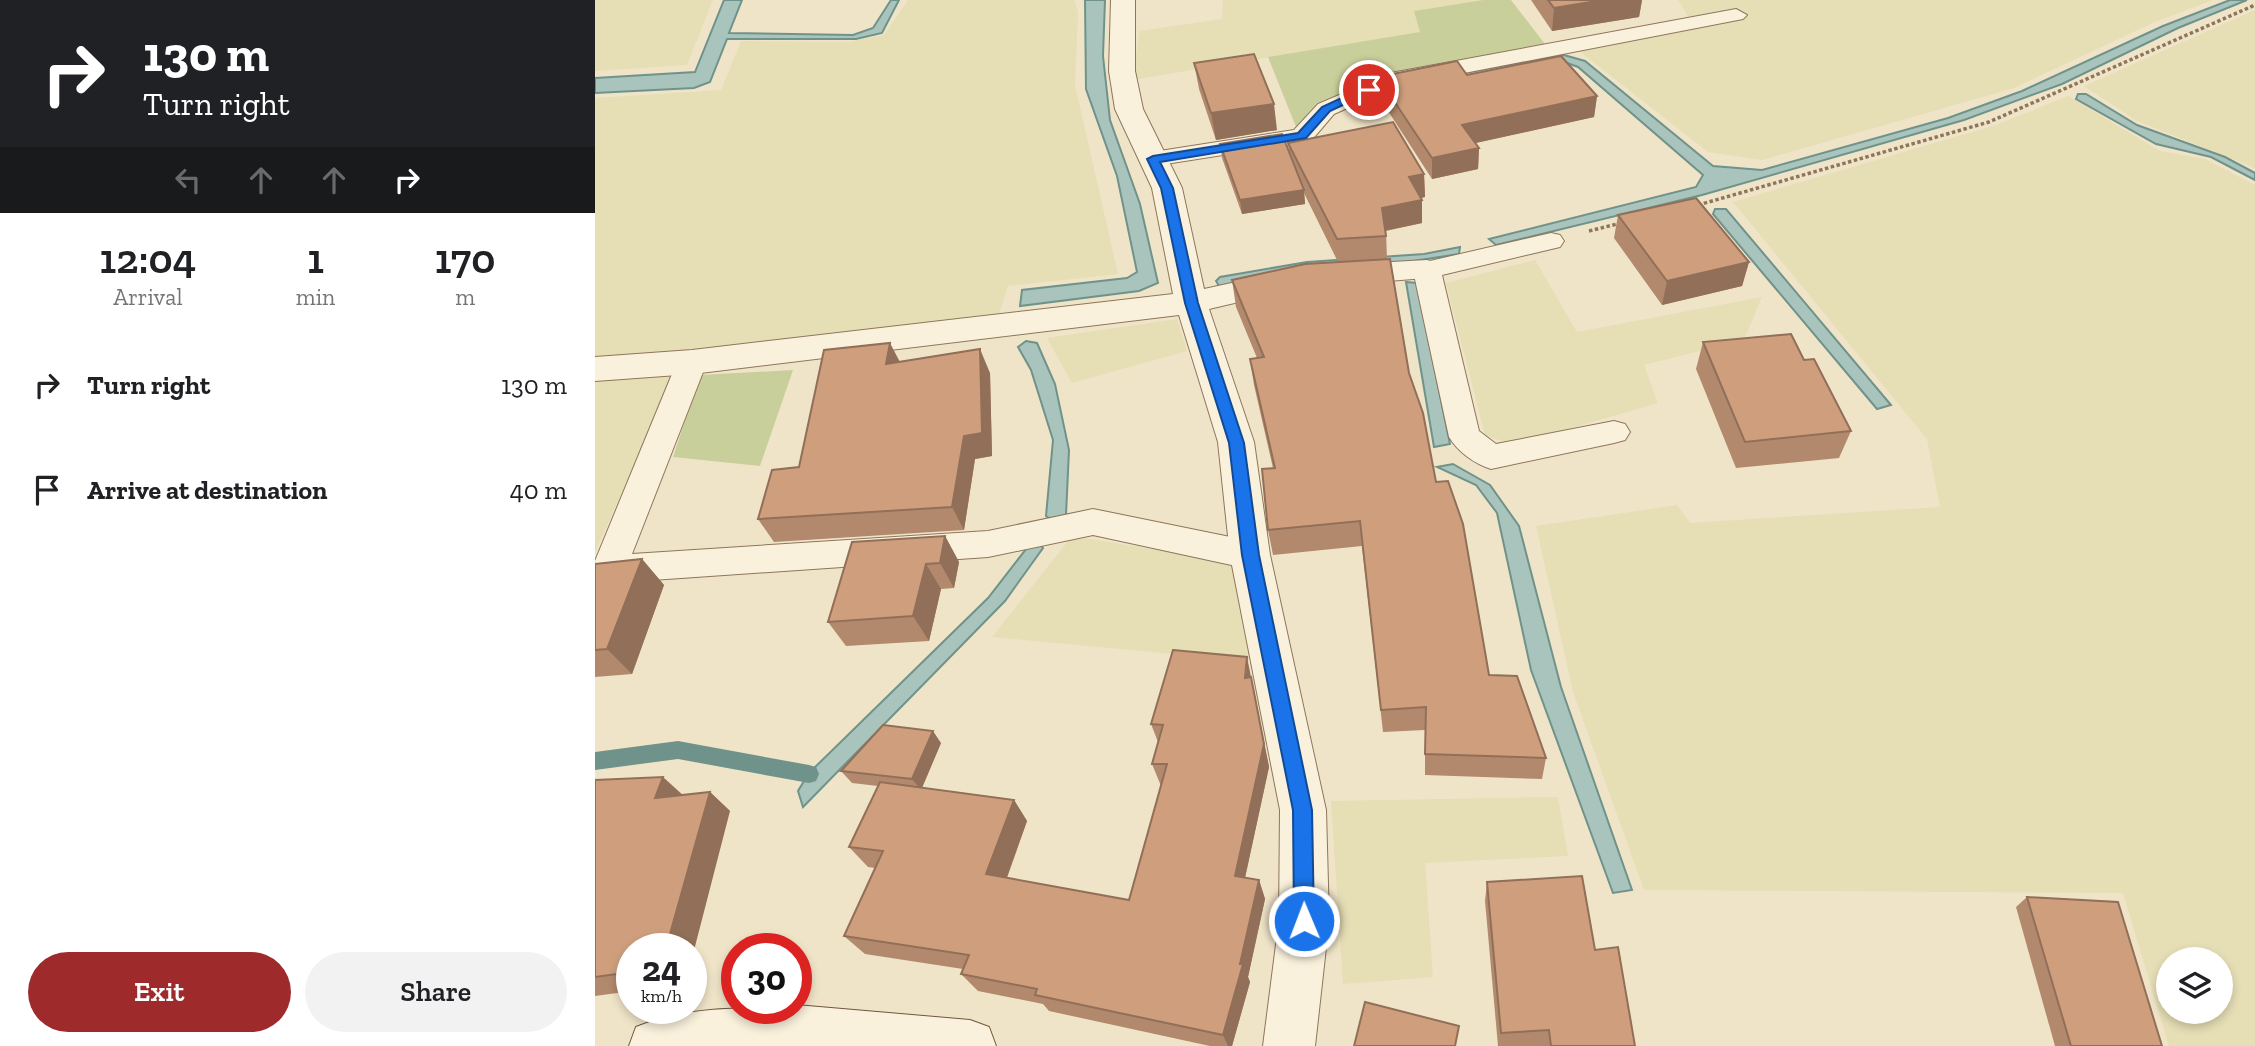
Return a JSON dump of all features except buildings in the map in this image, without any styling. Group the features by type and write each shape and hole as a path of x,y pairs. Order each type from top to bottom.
{"street":[{"path":"1123,0 1122,71 1129,109 1167,188 1191,303 1236,443 1251,555 1303,810 1304,921 1289,1046"},
{"path":"595,369 692,362 1191,303 1307,277 1427,270"},
{"path":"655,1046 703,1036 809,1031 970,1046"}],"lane":[{"path":"1153,159 1301,136 1326,109 1391,80 1736,15"},
{"path":"1551,241 1427,270 1465,438 1491,457 1614,432"},
{"path":"692,362 609,569 988,544 1093,522 1251,555"}],"path":[{"path":"1697,205 1989,122 2255,5"},
{"path":"1551,241 1631,221"}],"shaded area":[{"path":"595,0 713,0 687,65 595,71"},
{"path":"908,0 1074,0 1078,12 1075,85 1118,274 1008,286 997,320 595,360 595,98 721,90 741,41 848,42 884,35"},
{"path":"1223,0 1483,0 1415,11 1421,32 1133,80 1139,31 1222,19"},
{"path":"1678,0 2213,0 2155,22 2014,88 1762,160 1708,152 1579,51 1726,22 1725,15 1689,18"},
{"path":"2255,10 2255,168 2137,121 2084,86"},
{"path":"2068,96 2160,151 2205,159 2255,185 2255,1046 2169,1046 2162,1024 2233,1024 2233,947 2156,947 2156,1003 2123,893 1644,890 1573,692 1536,526 1677,505 1690,523 1940,507 1927,439 1733,202 1996,125"},
{"path":"1535,260 1577,332 1762,297 1744,340 1644,365 1658,403 1513,445 1485,435 1446,283"},
{"path":"1177,319 1187,351 1072,383 1047,338"},
{"path":"675,374 595,552 595,380"},
{"path":"1072,536 1231,562 1249,661 992,637"},
{"path":"1558,797 1568,856 1425,863 1433,977 1343,984 1331,801"}],"green space":[{"path":"1483,0 1511,0 1545,44 1388,75 1317,103 1296,127 1268,57 1420,32 1414,11"},
{"path":"793,370 760,466 673,457 700,375"}],"water":[{"path":"724,0 742,0 729,33 853,35 873,28 891,0 899,0 882,33 856,39 727,39 710,82 694,88 595,93 595,78 695,72"},
{"path":"1085,0 1105,0 1103,56 1110,120 1140,204 1158,283 1139,291 1020,306 1022,290 1127,278 1137,272 1117,176 1086,89"},
{"path":"2230,0 2247,0 2178,28 2062,84 1964,120 1702,195 1496,245 1489,239 1696,187 1703,175 1578,67 1559,60 1460,78 1457,74 1564,55 1585,61 1713,166 1762,170 1948,118 2022,91 2163,26"},
{"path":"2078,94 2086,94 2137,125 2225,157 2255,173 2255,180 2211,157 2156,144 2076,99"},
{"path":"1715,209 1726,209 1891,405 1877,409 1713,214"},
{"path":"1460,247 1459,254 1407,262 1308,268 1219,286 1216,281 1220,277 1307,262 1424,254"},
{"path":"1406,282 1417,283 1450,444 1434,447"},
{"path":"1026,341 1037,343 1055,384 1069,450 1066,515 1052,520 1046,516 1053,440 1031,370 1018,347"},
{"path":"1453,464 1490,485 1519,526 1561,687 1632,890 1613,893 1531,670 1497,513 1476,485 1437,467"},
{"path":"1038,541 1043,548 1005,601 803,807 798,791 809,773 988,598 1030,544"}],"waterway":[{"path":"595,761 678,750 809,774"}],"route":[{"path":"1304,921 1303,810 1251,555 1236,443 1191,303 1167,188 1153,159 1301,136 1326,109 1369,90"}]}
